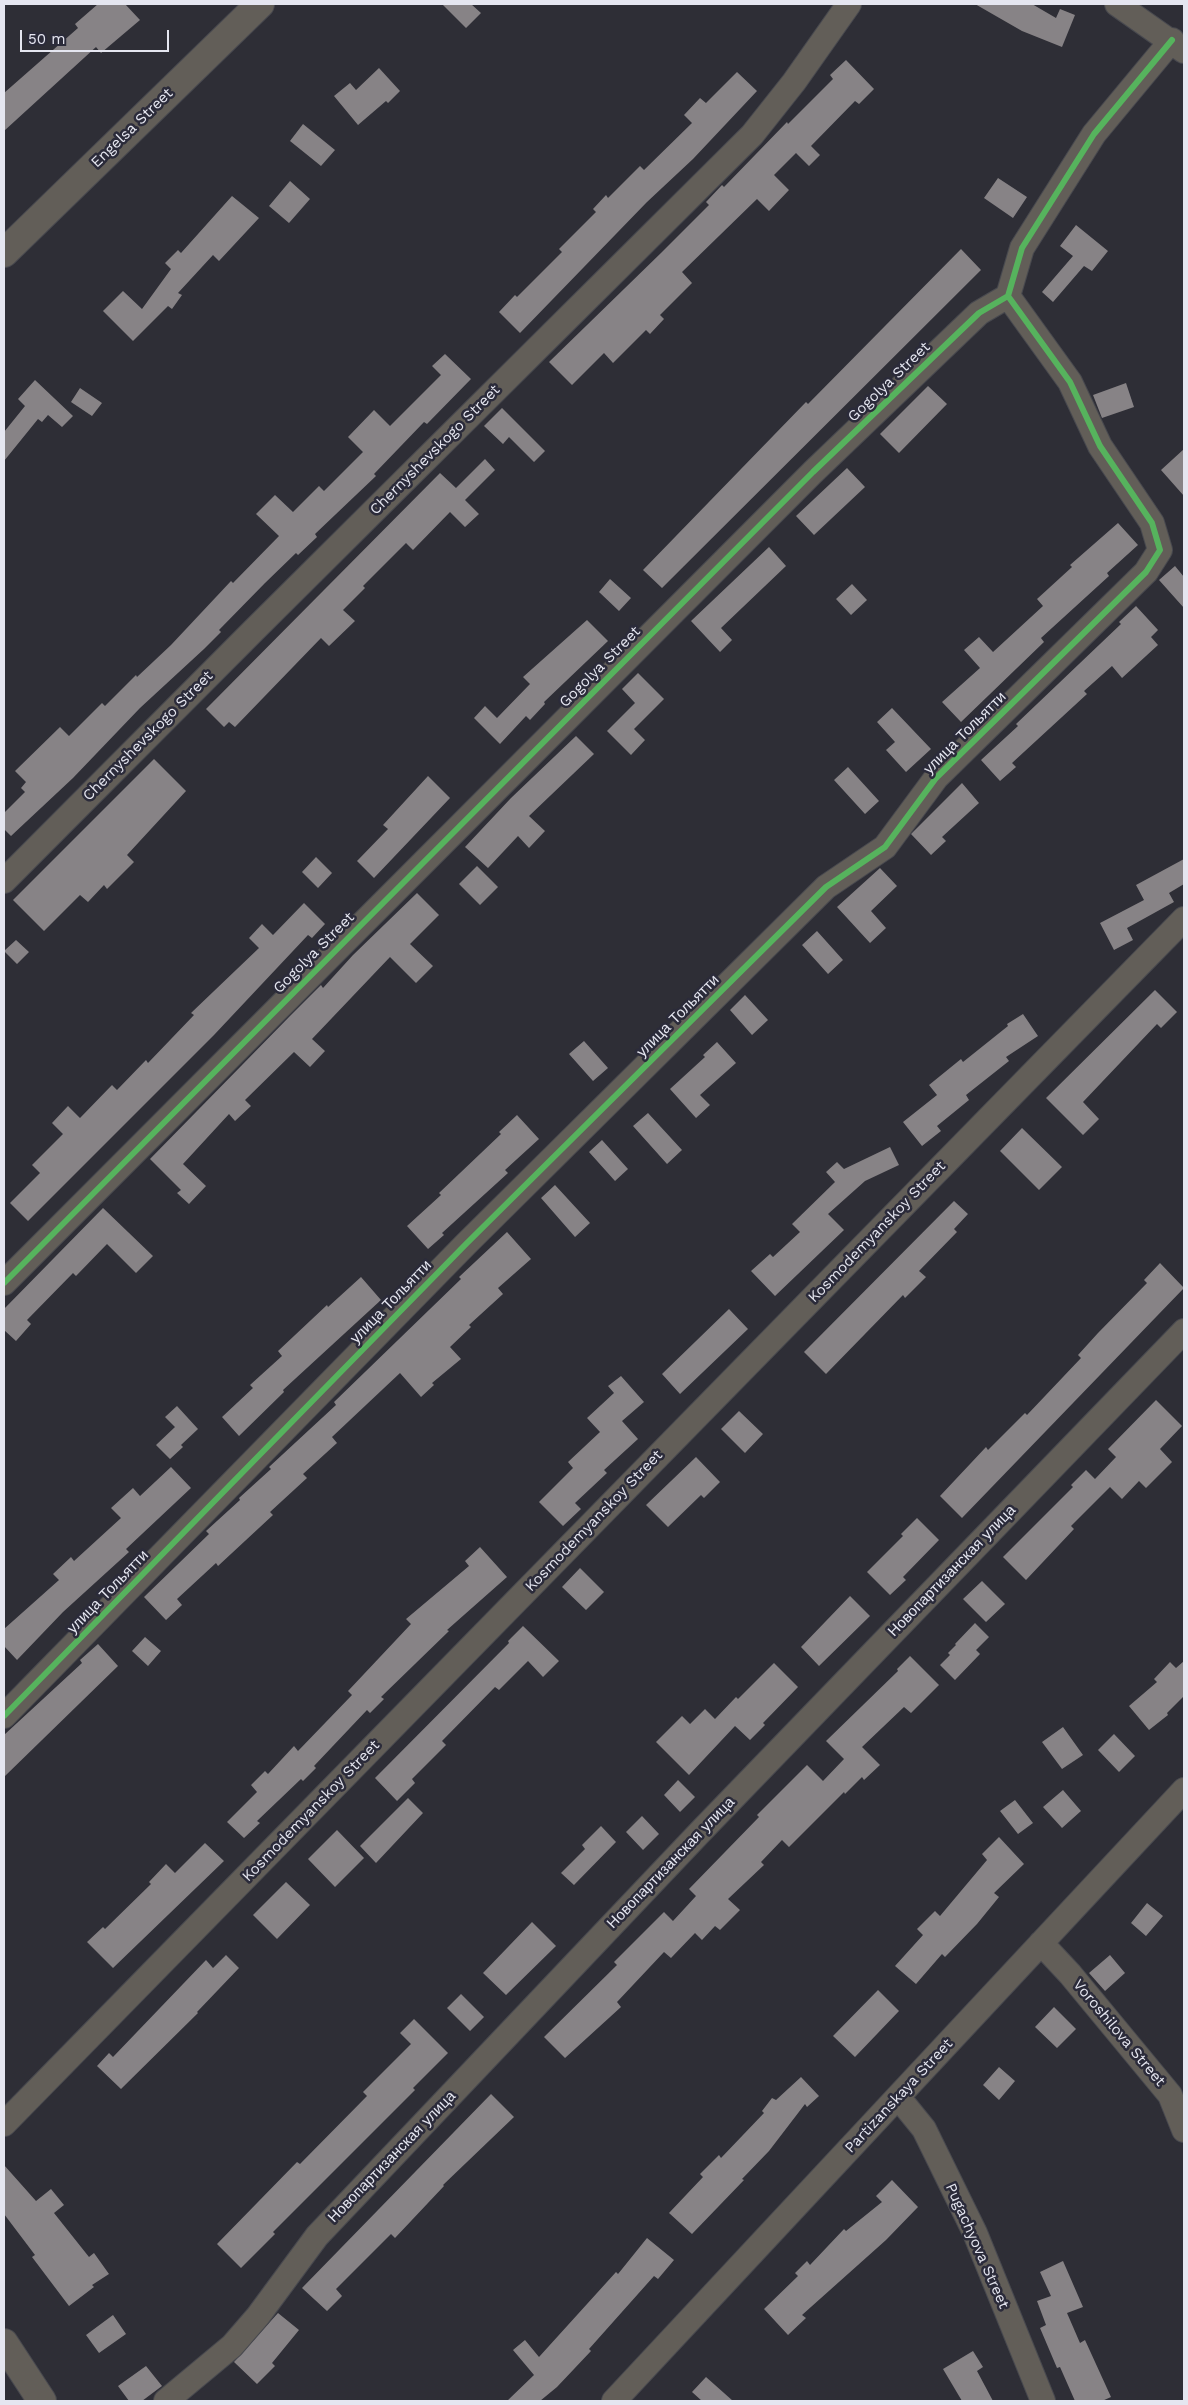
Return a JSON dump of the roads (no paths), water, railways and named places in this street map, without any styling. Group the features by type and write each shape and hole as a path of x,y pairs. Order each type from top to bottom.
{"street":[{"name":"Engelsa Street","path":"4,253 260,4"},
{"name":"Chernyshevskogo Street","path":"4,881 267,616 752,135 794,82 849,4"},
{"path":"1008,296 1022,248 1094,134 1178,46 1116,4"},
{"name":"Gogolya Street","path":"4,1283 813,472 980,313 1008,296"},
{"name":"улица Тольятти","path":"4,1716 466,1244 819,894 885,847 936,778 1146,572 1160,550 1152,523 1100,446 1070,382 1008,296"},
{"name":"Kosmodemyanskoy Street","path":"4,2124 1184,919"},
{"name":"Новопартизанская улица","path":"166,2401 232,2346 258,2316 317,2236 703,1829 1184,1331"},
{"name":"Partizanskaya Street","path":"614,2401 1184,1790"},
{"name":"Voroshilova Street","path":"1041,1943 1070,1974 1170,2095 1184,2128"},
{"name":"Pugachyova Street","path":"898,2097 924,2129 975,2233 1043,2401"},
{"path":"4,2343 42,2401"}]}
